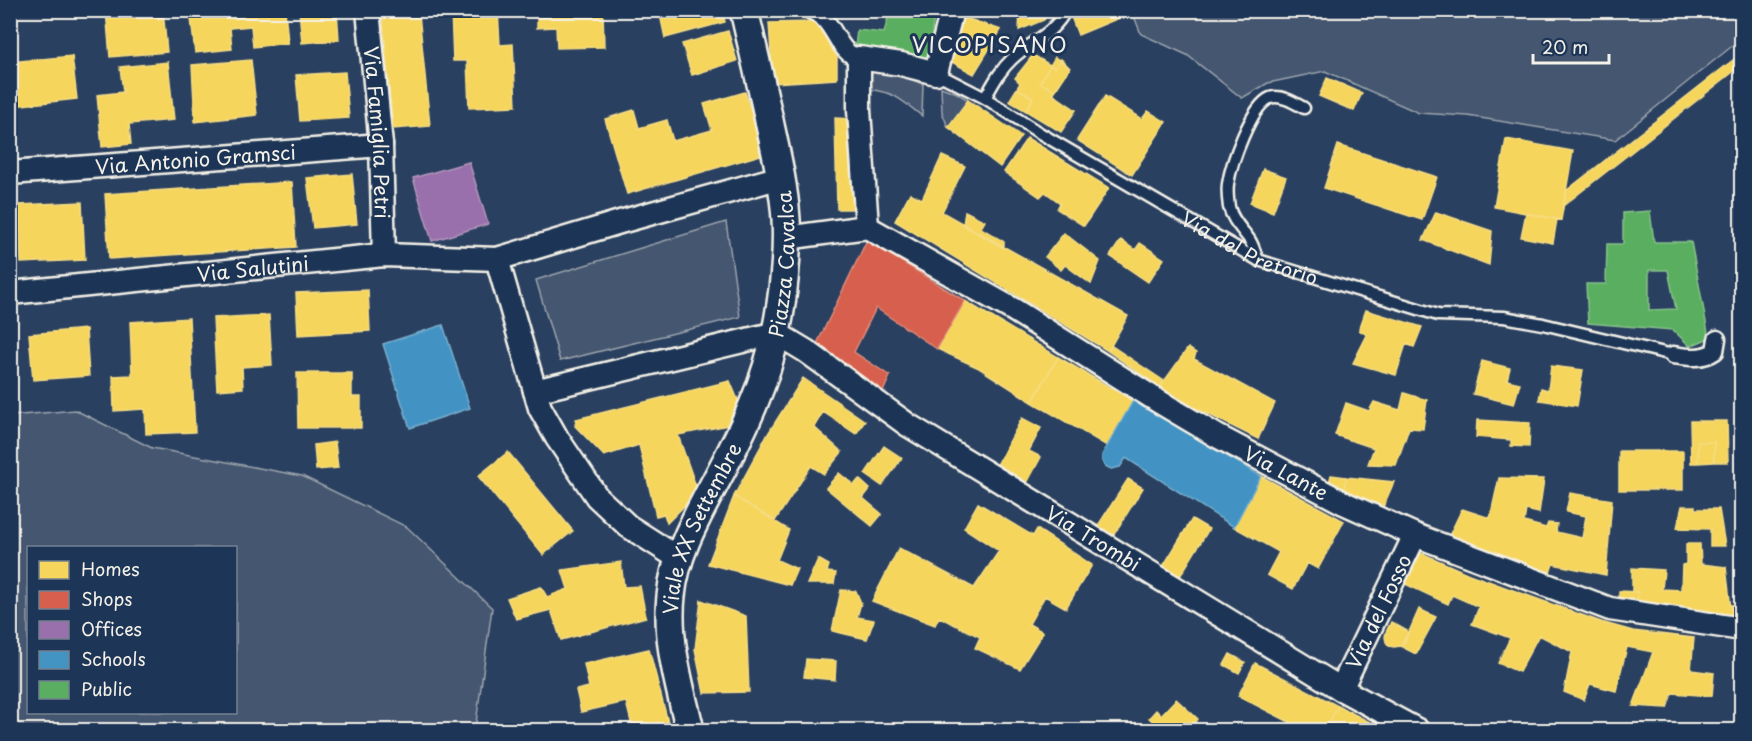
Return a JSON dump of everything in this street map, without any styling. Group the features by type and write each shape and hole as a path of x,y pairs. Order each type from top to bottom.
{"street":[{"name":"Via Famiglia Petri","path":"368,10 381,145 384,255"},
{"path":"744,10 781,177"},
{"path":"786,238 867,227 859,110 859,57 851,56 822,16 810,10"},
{"path":"936,73 952,10"},
{"name":"Via del Pretorio","path":"859,57 902,64 936,73"},
{"name":"Via Antonio Gramsci","path":"10,172 381,145"},
{"name":"Piazza Cavalca","path":"497,259 781,177 786,238 776,333 535,391"},
{"name":"Via Lante","path":"867,227 1014,310 1148,396 1216,436 1344,503 1414,535 1611,609 1741,633"},
{"name":"Via Salutini","path":"10,293 384,255 497,259"},
{"path":"497,259 540,408 557,438 597,497 628,526 678,558"},
{"name":"Viale XX Settembre","path":"690,730 674,656 670,625 671,596 678,558 753,406 766,371 776,333"},
{"name":"Via Trombi","path":"776,333 806,351 918,431 1341,689 1417,730"},
{"path":"1673,355 1704,357 1715,351 1717,339"},
{"name":"Via del Fosso","path":"1341,689 1414,535"}],"lane":[{"path":"985,98 1000,71 1014,57 1047,33 1065,10"},
{"name":"Via del Pretorio","path":"936,73 985,98 1038,132 1258,260 1438,315 1504,317 1673,355"},
{"path":"1258,260 1251,240 1233,217 1229,207 1227,187 1231,169 1249,123 1260,104 1272,97 1285,98 1305,108"}],"shaded area":[{"path":"1740,10 1741,39 1615,140 1468,116 1419,113 1325,71 1268,83 1242,98 1187,55 1141,34 1132,11"},
{"path":"869,67 923,84 922,116 894,96 864,87"},
{"path":"941,87 968,100 948,127 942,112"},
{"path":"726,222 740,317 560,361 536,280"},
{"path":"75,410 152,448 302,476 407,527 492,608 475,730 11,730 11,416"}],"building: Homes":[{"path":"106,10 163,10 167,52 110,57"},
{"path":"190,10 285,10 288,43 253,47 251,26 230,28 232,49 195,53"},
{"path":"299,10 337,10 339,40 302,43"},
{"path":"382,10 440,10 441,12 419,14 430,126 393,129"},
{"path":"451,10 498,10 500,45 513,44 516,106 469,108 467,61 453,61"},
{"path":"537,10 603,10 604,47 557,48 556,27 537,28"},
{"path":"659,10 722,10 725,22 665,38"},
{"path":"860,10 883,10 883,17 860,16"},
{"path":"1020,10 1049,10 1044,20 1019,30"},
{"path":"1075,10 1117,10 1119,18 1078,35 1070,14"},
{"path":"960,16 1001,30 974,74 946,59"},
{"path":"813,22 837,46 837,79 773,83 769,23"},
{"path":"728,31 737,61 692,75 682,44"},
{"path":"1742,53 1742,65 1563,206 1566,191"},
{"path":"1033,55 1055,68 1061,59 1070,68 1053,94 1076,110 1061,132 1026,111 1033,98 1017,88 1020,83 1015,78"},
{"path":"72,56 77,99 13,106 10,62"},
{"path":"1055,57 1070,68 1055,90 1040,83"},
{"path":"251,60 257,115 195,122 192,65"},
{"path":"168,62 174,120 129,124 131,144 102,147 97,95 123,92 120,67"},
{"path":"345,72 349,118 300,121 296,75"},
{"path":"1327,78 1362,93 1354,111 1319,96"},
{"path":"1017,88 1033,98 1026,111 1009,101"},
{"path":"745,92 764,154 627,194 605,119 634,110 639,128 667,120 673,141 712,130 704,104"},
{"path":"1105,96 1142,119 1148,111 1166,122 1132,175 1077,140"},
{"path":"968,100 1021,136 1000,167 948,127"},
{"path":"835,118 852,119 857,209 837,209"},
{"path":"1027,138 1109,188 1084,226 1057,209 1060,203 1045,192 1040,197 1004,172"},
{"path":"1506,139 1573,151 1561,220 1494,207"},
{"path":"1338,145 1437,177 1422,220 1324,188"},
{"path":"942,156 965,166 942,212 1128,316 1108,351 895,221 910,193 922,199"},
{"path":"1263,169 1286,177 1273,212 1250,203"},
{"path":"352,174 357,224 313,228 307,178"},
{"path":"292,182 296,247 109,259 105,194"},
{"path":"82,202 85,260 21,263 19,205"},
{"path":"965,211 985,221 981,228 1004,242 1004,248 963,225"},
{"path":"1436,212 1492,231 1489,265 1423,240"},
{"path":"1526,213 1557,219 1553,243 1521,237"},
{"path":"1064,233 1100,261 1091,284 1065,265 1061,270 1045,257"},
{"path":"1121,240 1135,250 1140,243 1164,259 1148,282 1110,256"},
{"path":"368,290 370,331 298,335 296,293"},
{"path":"965,301 1058,357 1032,402 979,368 937,349"},
{"path":"1366,310 1422,327 1414,347 1406,344 1396,375 1353,363 1367,335 1359,330"},
{"path":"269,315 272,365 242,367 243,388 217,390 213,318"},
{"path":"189,318 195,432 146,434 145,409 114,411 113,376 132,375 130,322"},
{"path":"86,329 89,376 33,380 29,334"},
{"path":"1112,346 1164,381 1160,387 1108,351"},
{"path":"1188,348 1196,353 1194,359 1275,403 1258,439 1160,387"},
{"path":"1058,357 1133,401 1107,446 1032,402"},
{"path":"1482,361 1510,368 1507,380 1520,383 1514,404 1473,394"},
{"path":"1551,366 1583,370 1577,406 1539,400 1541,388 1548,390"},
{"path":"297,373 352,373 352,397 361,397 361,428 298,428"},
{"path":"803,378 865,421 856,434 823,412 814,427 842,452 824,474 811,466 775,521 734,496 766,437"},
{"path":"730,381 741,407 733,424 678,435 698,492 667,523 664,514 656,516 639,445 604,456 575,426 576,419"},
{"path":"1404,393 1427,400 1423,429 1409,428 1396,465 1368,464 1374,448 1335,435 1346,403 1369,411 1374,402 1400,410"},
{"path":"1022,418 1041,428 1029,451 1041,457 1027,483 996,467"},
{"path":"1477,420 1530,423 1529,447 1511,446 1511,440 1476,437"},
{"path":"1690,421 1727,421 1728,462 1714,462 1714,442 1698,442 1698,463 1691,463"},
{"path":"335,442 338,468 316,470 314,445"},
{"path":"1698,442 1714,442 1714,462 1698,463"},
{"path":"884,446 902,458 882,486 865,474"},
{"path":"1619,451 1683,451 1683,490 1619,490"},
{"path":"508,452 573,531 543,555 478,476"},
{"path":"839,473 854,485 859,479 870,489 863,498 882,514 872,526 826,488"},
{"path":"1331,475 1346,477 1344,493 1328,486"},
{"path":"1261,476 1344,521 1318,569 1307,563 1293,589 1267,575 1279,552 1234,527"},
{"path":"1346,477 1394,482 1383,507 1344,493"},
{"path":"1499,478 1544,479 1539,513 1526,510 1524,522 1546,528 1548,523 1557,524 1556,532 1582,538 1586,516 1566,512 1570,493 1612,500 1606,575 1553,564 1549,575 1490,554 1449,536 1462,509 1490,518"},
{"path":"1128,479 1143,488 1113,536 1097,527"},
{"path":"734,496 789,530 777,560 797,569 790,585 708,564"},
{"path":"978,503 1033,536 1037,529 1092,565 1066,608 1045,596 1029,624 1043,632 1020,669 975,648 980,637 939,617 935,625 872,601 899,548 974,588 999,551 964,528"},
{"path":"1682,506 1695,506 1695,509 1719,509 1725,546 1710,546 1710,529 1677,528"},
{"path":"1192,519 1209,529 1179,578 1162,568"},
{"path":"1742,525 1742,569 1740,569 1736,526"},
{"path":"1686,544 1700,544 1701,564 1726,567 1732,617 1636,606 1638,592 1632,592 1632,568 1664,570 1662,589 1681,590 1682,565 1686,564"},
{"path":"1419,552 1469,574 1601,622 1633,631 1694,638 1691,670 1714,673 1712,696 1672,693 1667,708 1633,706 1653,652 1627,647 1616,691 1590,684 1584,700 1564,692 1572,652 1539,635 1519,672 1498,663 1510,638 1472,624 1479,607 1452,595 1448,604 1405,584"},
{"path":"818,559 829,565 827,572 836,573 834,584 807,584"},
{"path":"621,562 624,587 640,586 646,617 561,640 551,610 516,619 507,598 541,587 547,597 568,589 562,570"},
{"path":"841,590 856,591 861,603 857,617 874,620 867,639 832,631"},
{"path":"1619,591 1638,592 1636,606 1619,603"},
{"path":"701,600 746,616 749,692 704,693 695,649"},
{"path":"1731,605 1742,605 1742,617 1732,617"},
{"path":"1419,609 1436,617 1416,654 1400,646 1405,641"},
{"path":"1391,622 1409,632 1400,646 1389,646 1386,642 1386,632"},
{"path":"649,649 670,730 633,730 626,702 581,712 576,690 589,687 584,664"},
{"path":"1230,654 1245,662 1239,673 1224,665"},
{"path":"806,659 836,661 835,680 804,677"},
{"path":"1255,663 1338,706 1325,730 1305,730 1238,696"},
{"path":"1176,699 1198,719 1188,730 1162,730 1149,718 1156,710 1161,715"},
{"path":"1338,706 1385,730 1334,730 1327,727"}],"building: Shops":[{"path":"867,240 965,301 937,349 876,308 854,352 890,376 881,396 814,350"}],"building: Offices":[{"path":"469,162 488,224 432,241 413,178"}],"building: Schools":[{"path":"443,325 470,408 410,428 383,344"},
{"path":"1133,401 1261,476 1234,527 1126,458 1120,467 1111,469 1105,466 1102,455"}],"building: Public":[{"path":"890,10 935,10 928,60 855,48 857,30 884,33"},
{"path":"1650,211 1654,242 1691,242 1709,338 1690,346 1673,330 1588,323 1586,284 1606,284 1607,244 1623,244 1623,213","holes":["1649,270 1668,270 1676,309 1649,310"]}],"district":[{"name":"VICOPISANO","path":"990,43"}]}
